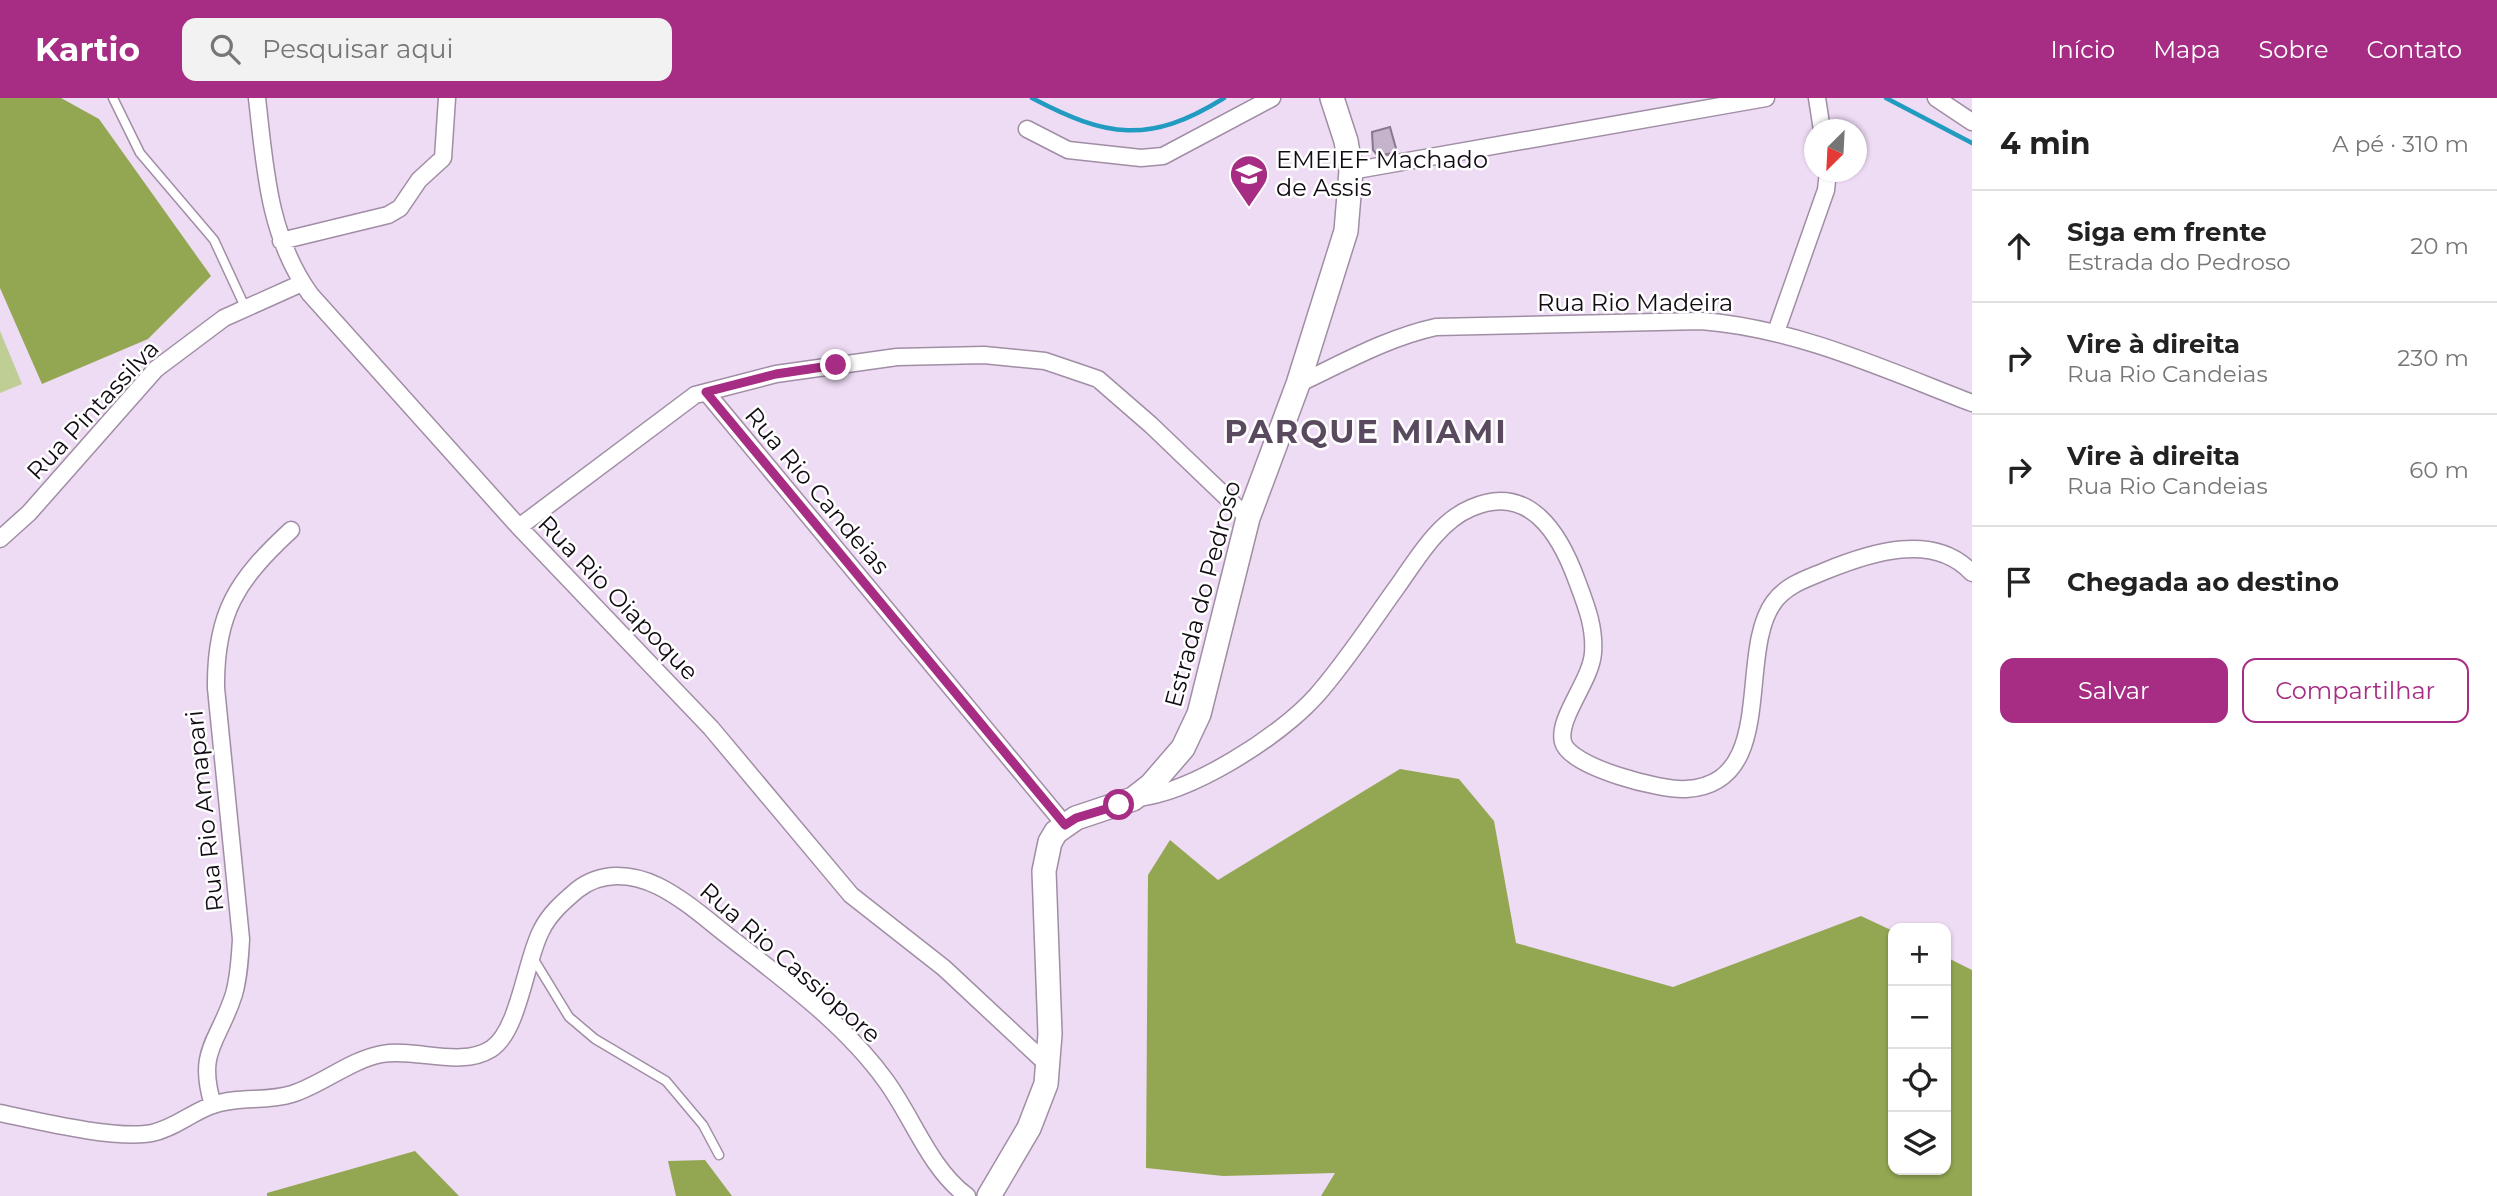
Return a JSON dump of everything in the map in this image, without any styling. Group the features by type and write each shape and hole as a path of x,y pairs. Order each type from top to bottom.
{"main road":[{"name":"Estrada do Pedroso","path":"1065,825 1133,799 1176,758 1199,714 1248,518 1298,384 1346,231 1351,171 1346,141 1332,98"},
{"path":"989,1196 1036,1114 1049,1066 1044,870 1050,842 1065,825"}],"street":[{"name":"Rua Rio Oiapoque","path":"257,98 266,179 281,242 302,283 519,527 711,728 851,895 944,968 1049,1066"},
{"path":"281,242 370,221 400,208 419,180 443,158 447,98"},
{"path":"1027,129 1068,150 1141,158 1163,156 1272,98"},
{"path":"1351,171 1766,98"},
{"path":"1817,98 1820,119"},
{"path":"1936,98 1972,122"},
{"path":"1776,332 1827,182"},
{"name":"Rua Pintassilva","path":"0,539 29,513 156,369 201,333 245,307 302,283"},
{"name":"Rua Rio Madeira","path":"1298,384 1378,345 1436,327 1700,321 1738,324 1776,332 1972,403"},
{"name":"Rua Rio Candeias","path":"1065,825 706,392 776,374 897,357 984,355 1045,361 1098,379 1248,518"},
{"path":"519,527 596,472 682,403 706,392"},
{"path":"1133,799 1156,796 1186,785 1284,723 1313,699 1336,672 1426,547 1447,524 1468,509 1491,501 1518,504 1541,517 1560,541 1589,612 1594,635 1593,659 1563,727 1563,741 1567,750 1577,759 1604,770 1664,788 1704,786 1720,777 1742,751 1748,732 1763,624 1772,604 1786,589 1850,561 1898,549 1923,550 1947,556 1972,573"},
{"name":"Rua Rio Amapari","path":"213,1105 206,1075 206,1059 233,996 240,971 241,939 216,688 215,650 223,617 241,585 265,555 292,530"},
{"name":"Rua Rio Cassiopore","path":"213,1105 272,1099 294,1093 379,1054 483,1054 495,1046 510,1023 531,955 550,915 593,880 608,875 631,877 656,885 678,897 754,957 850,1040 887,1081 948,1179 967,1196"},
{"path":"0,1113 101,1131 149,1133 170,1128 213,1105"}],"lane":[{"path":"113,98 140,153 214,240 245,307"},
{"path":"531,955 569,1017 595,1039 666,1081 702,1125 719,1155"}],"green space":[{"path":"0,98 61,98 99,119 211,276 148,339 42,384 0,288"},
{"path":"0,331 22,384 0,393"},
{"path":"1400,769 1459,779 1494,821 1516,943 1673,987 1861,916 1888,929 1888,1175 1951,1175 1951,960 1972,970 1972,1196 1321,1196 1335,1173 1223,1176 1146,1168 1148,875 1170,840 1218,880"},
{"path":"415,1151 459,1196 267,1196 267,1193"},
{"path":"705,1160 732,1196 676,1196 668,1161"}],"building":[{"path":"1390,127 1397,152 1378,156 1373,150 1372,132"}],"waterway":[{"path":"1032,98 1083,121 1105,128 1128,130 1150,129 1173,123 1224,98"},
{"path":"1886,98 1972,143"}],"place":[{"name":"EMEIEF Machado de Assis","path":"1249,208"}],"district":[{"name":"PARQUE MIAMI","path":"1366,432"}],"route":[{"path":"836,365 776,374 706,392 1065,825 1076,818 1119,805"}]}
